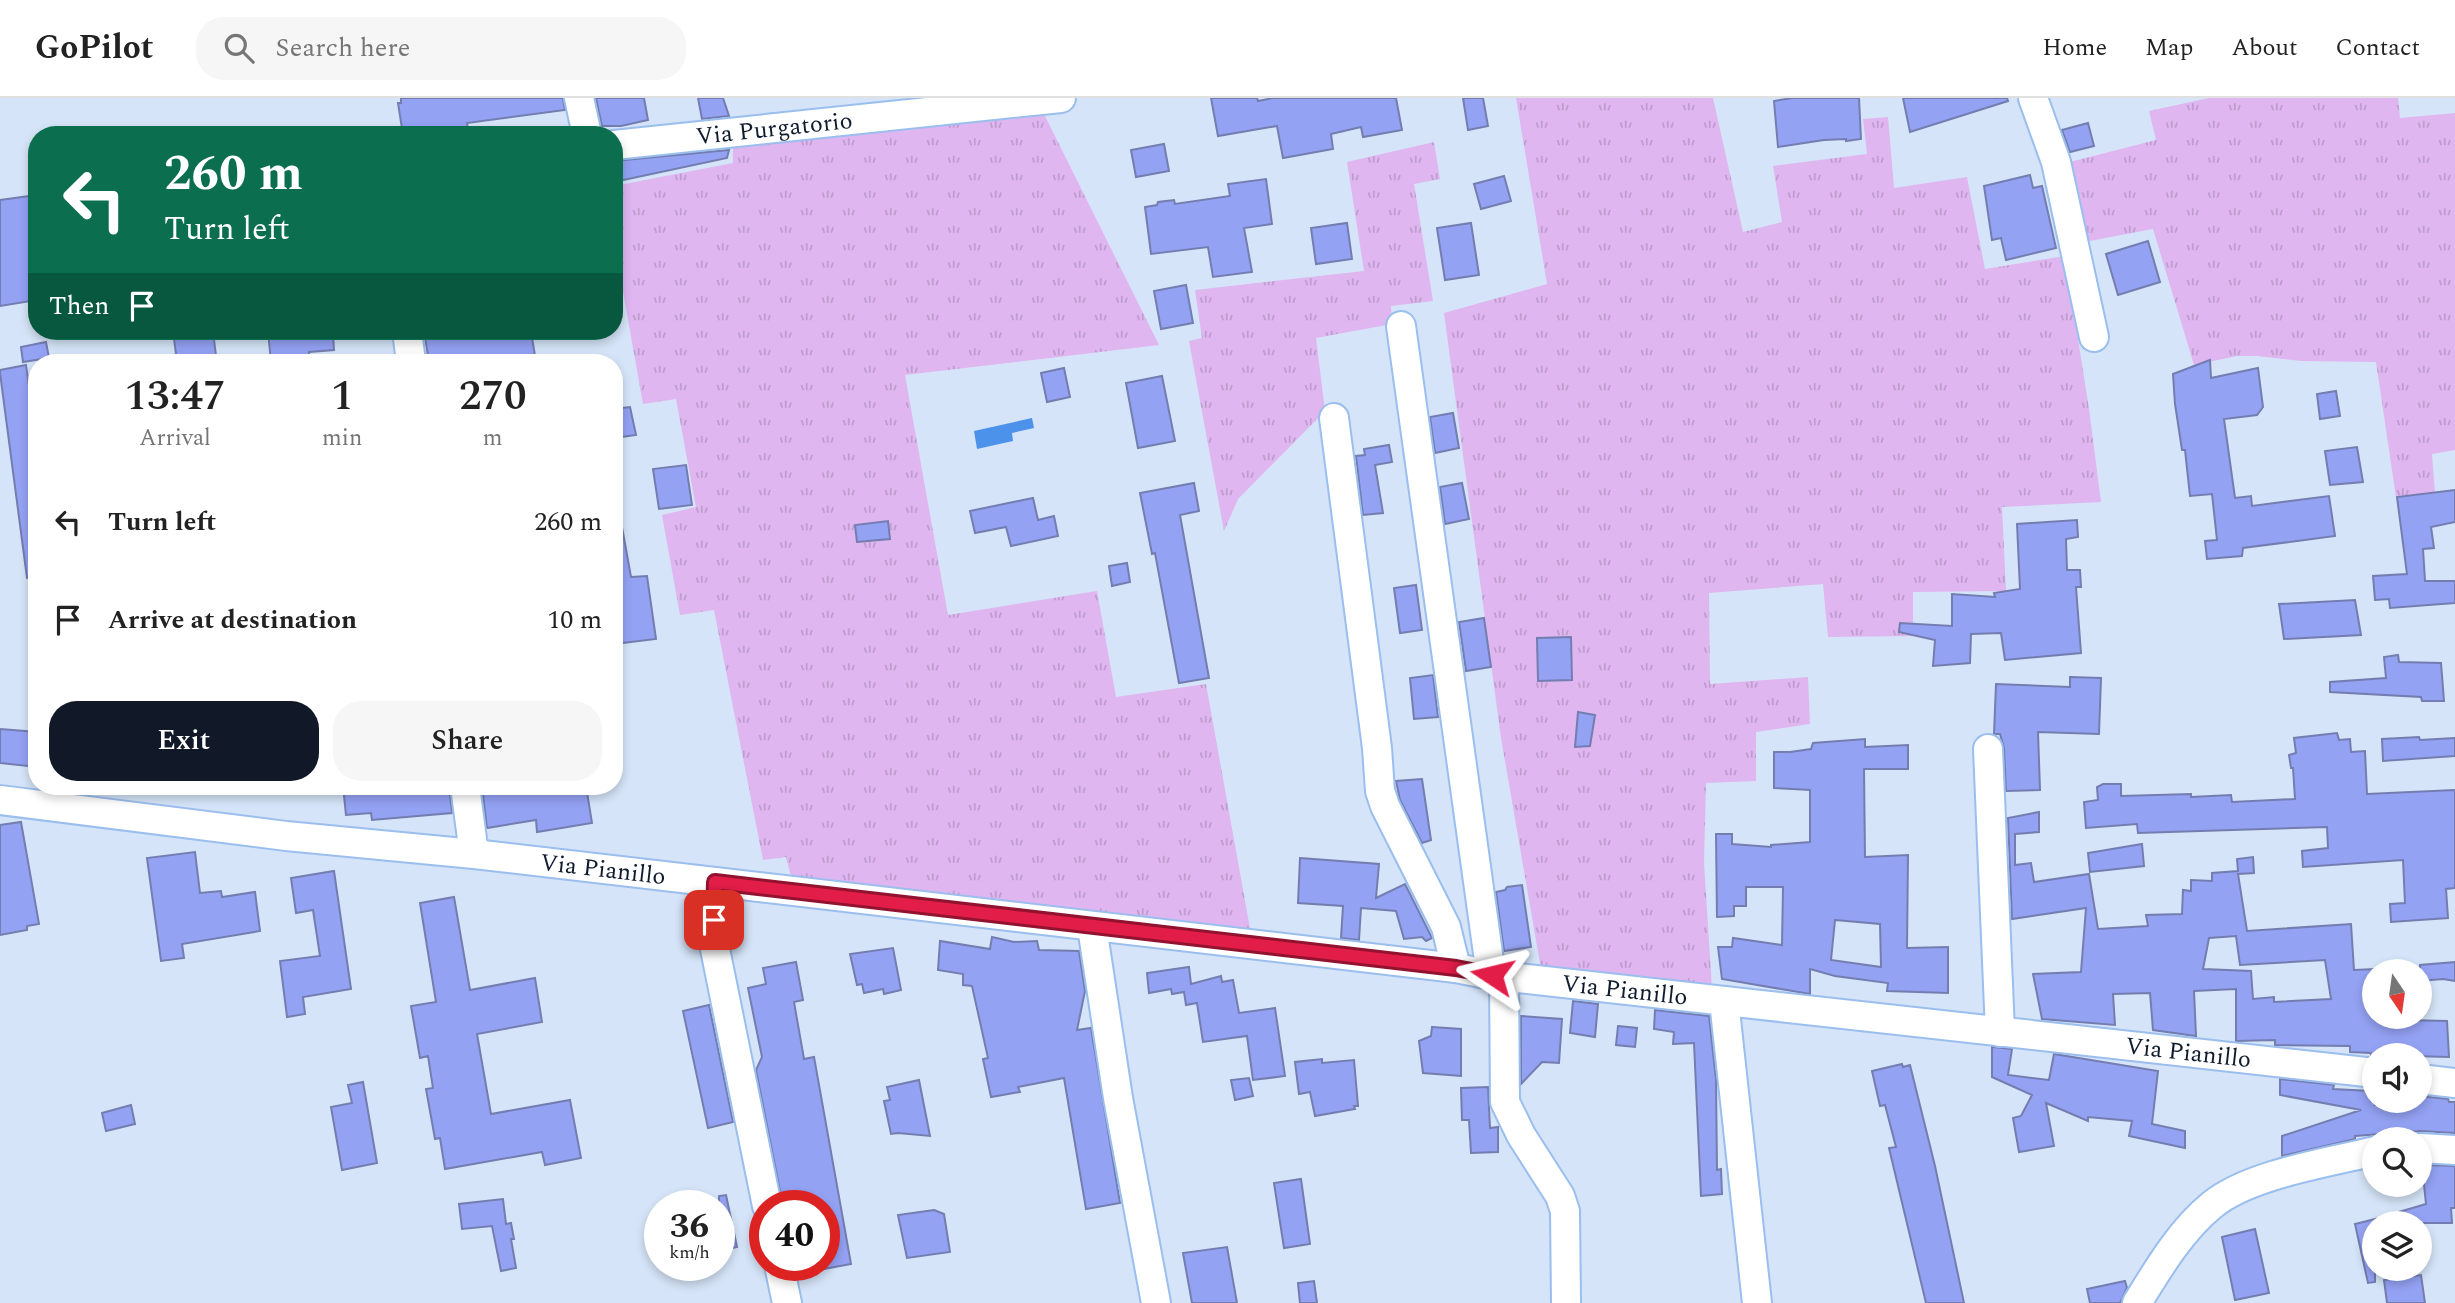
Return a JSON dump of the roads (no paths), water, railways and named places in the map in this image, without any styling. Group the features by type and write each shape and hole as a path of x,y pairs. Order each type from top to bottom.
{"street":[{"path":"579,98 585,126"},
{"name":"Via Purgatorio","path":"623,144 1060,98"},
{"path":"2033,98 2056,162 2094,337"},
{"path":"1401,326 1498,975 1505,1102 1521,1135 1560,1196 1565,1211 1566,1302"},
{"path":"1334,418 1377,748 1380,790 1385,806 1446,928 1456,968"},
{"path":"1987,749 2000,1032"},
{"path":"466,795 474,854"},
{"name":"Via Pianillo","path":"0,800 286,836 474,854 1498,975 2362,1072"},
{"path":"715,882 713,939 764,1190"},
{"path":"1092,927 1118,1098 1156,1303"},
{"path":"1724,1001 1757,1303"},
{"path":"2432,1080 2455,1083"},
{"path":"2432,1149 2455,1150"},
{"path":"2137,1303 2193,1223 2214,1203 2242,1188 2284,1173 2362,1154"},
{"path":"782,1281 787,1303"}],"water":[{"path":"1032,418 1034,428 1012,433 1013,441 977,449 974,431"}]}
